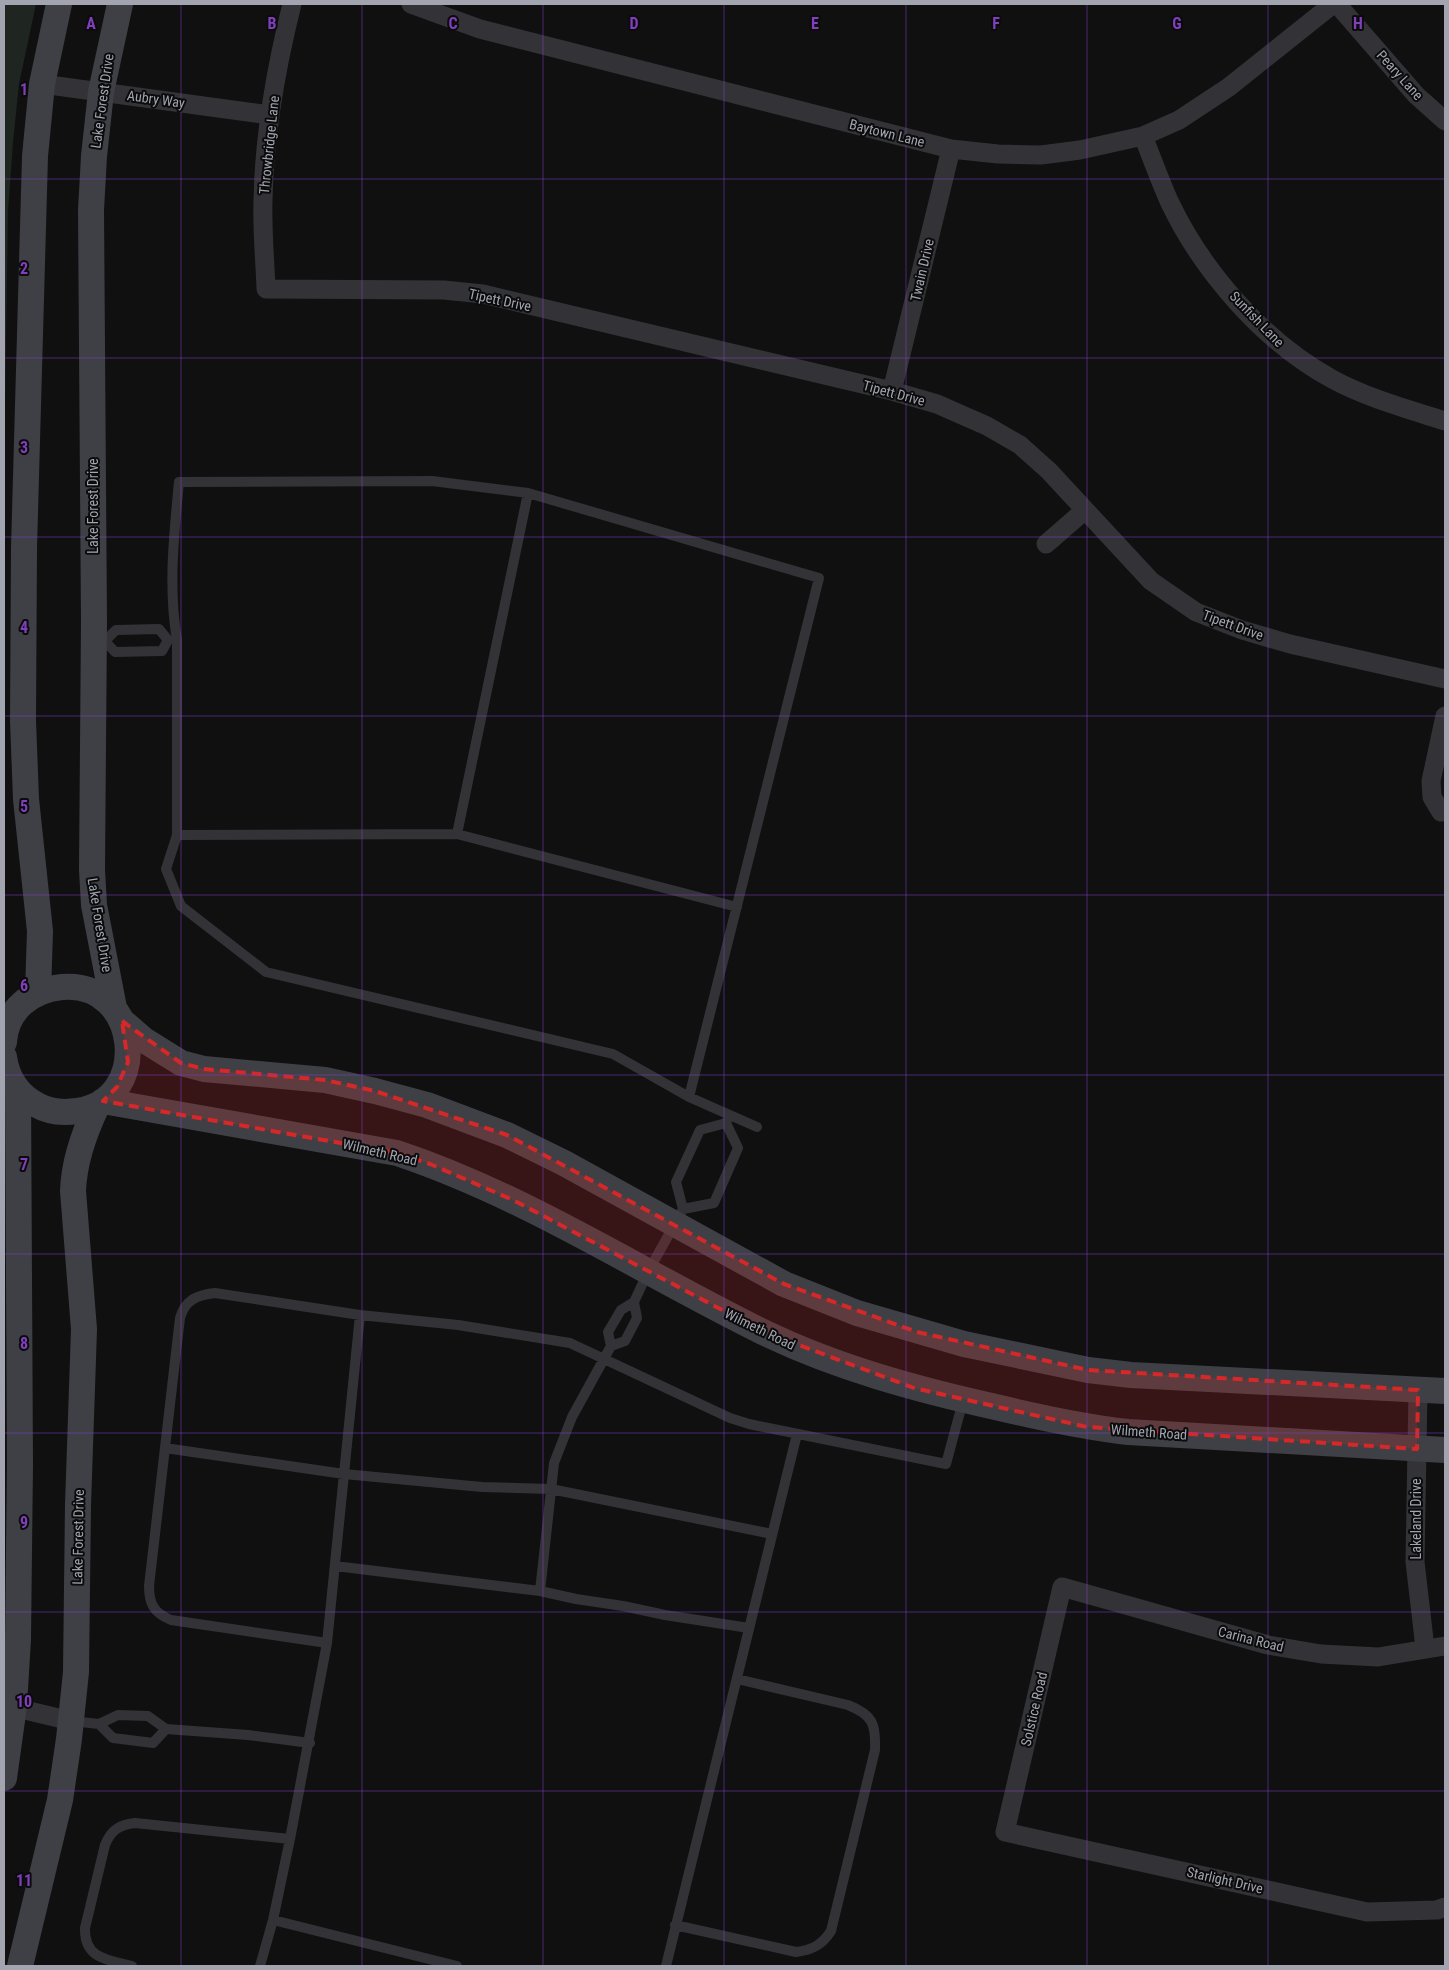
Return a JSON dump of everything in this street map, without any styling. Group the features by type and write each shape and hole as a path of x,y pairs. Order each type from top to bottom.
{"main road":[{"path":"4,1042 8,1025 23,995 40,931 26,799 23,721 24,548 33,196 42,84 59,4"},
{"name":"Lake Forest Drive","path":"20,1966 60,1800 71,1721 78,1637 78,1505 84,1329 73,1191 74,1171 86,1130 100,1104 116,1088 124,1075 128,1062 129,1048 118,1014 94,905 92,870 99,641 91,219 94,156 101,92 120,4"},
{"path":"23,995 64,987 78,988 91,992 118,1014 144,1040 181,1063 204,1069 325,1080 375,1090 427,1105 507,1135 679,1216 784,1284 857,1313 964,1344 1097,1371 1445,1391"},
{"path":"9,1075 28,1100 54,1112 68,1113 87,1110 100,1104"},
{"path":"4,1778 9,1706 18,1630 15,1268 9,1075"},
{"name":"Wilmeth Road","path":"100,1104 397,1153 430,1164 506,1197 764,1332 814,1354 914,1388 1087,1428 1445,1450"}],"street":[{"name":"Throwbridge Lane","path":"266,289 263,201 270,114 285,31 292,4"},
{"name":"Baytown Lane","path":"411,4 480,29 951,149 998,154 1041,155 1080,150 1143,136 1179,120 1228,87 1333,4"},
{"name":"Peary Lane","path":"1337,4 1416,95 1445,121"},
{"name":"Aubry Way","path":"42,84 270,114"},
{"name":"Sunfish Lane","path":"1143,136 1171,204 1207,265 1252,317 1291,354 1342,384 1387,403 1445,420"},
{"name":"Twain Drive","path":"892,391 951,149"},
{"name":"Tipett Drive","path":"266,289 444,290 482,294 892,391 937,404 987,426 1020,445 1049,471 1151,581 1196,612 1242,630 1290,644 1445,679"},
{"path":"1046,544 1085,510"},
{"path":"1441,812 1432,797 1431,781 1445,716"},
{"name":"Lakeland Drive","path":"1418,1390 1415,1562 1426,1648"},
{"name":"Carina Road","path":"1062,1586 1268,1645 1320,1654 1378,1657 1445,1646"},
{"name":"Solstice Road","path":"1005,1832 1062,1586"},
{"path":"9,1706 71,1721"},
{"name":"Starlight Drive","path":"1005,1832 1366,1912 1437,1910 1445,1907"}],"lane":[{"path":"689,1097 819,578 528,493 432,481 179,482 171,570 177,835 166,868 181,906 266,972 613,1054 689,1097 728,1118 757,1127"},
{"path":"457,834 528,493"},
{"path":"159,629 173,640 162,651 115,652 99,641 116,630 159,629"},
{"path":"177,835 457,834 737,907"},
{"path":"679,1216 714,1203 738,1148 728,1118"},
{"path":"540,1590 554,1464 561,1443 572,1417 611,1346 608,1332 621,1310 634,1302 648,1272 679,1216 676,1182 700,1130 728,1118"},
{"path":"327,1643 171,1620 161,1616 153,1608 149,1597 180,1318 182,1309 190,1299 201,1294 215,1293 360,1315 458,1324 570,1342 730,1418 748,1424 946,1464 963,1400"},
{"path":"611,1346 625,1341 637,1318 634,1302"},
{"path":"260,1966 273,1920 310,1743 327,1643 360,1315"},
{"path":"666,1966 797,1434"},
{"path":"165,1448 344,1474 482,1487 552,1489 772,1534"},
{"path":"335,1566 540,1590 576,1599 749,1628"},
{"path":"675,1925 796,1952 815,1948 825,1941 831,1931 875,1750 876,1734 872,1720 862,1710 848,1705 737,1678"},
{"path":"71,1721 99,1724 118,1715 148,1716 166,1729 248,1735 310,1743"},
{"path":"99,1724 113,1738 153,1743 166,1729"},
{"path":"132,1966 106,1960 96,1955 89,1948 85,1939 85,1928 105,1845 108,1836 115,1829 123,1824 135,1823 290,1839"},
{"path":"273,1920 457,1966"}],"highlighted area":[{"path":"122,1021 181,1063 204,1069 325,1080 375,1091 507,1135 784,1284 917,1332 1088,1370 1418,1390 1417,1449 1087,1427 914,1388 764,1332 513,1200 430,1164 397,1153 103,1101 117,1087 128,1062"}],"shaded area":[{"path":"4,4 36,4 19,84 8,212 4,467"}]}
